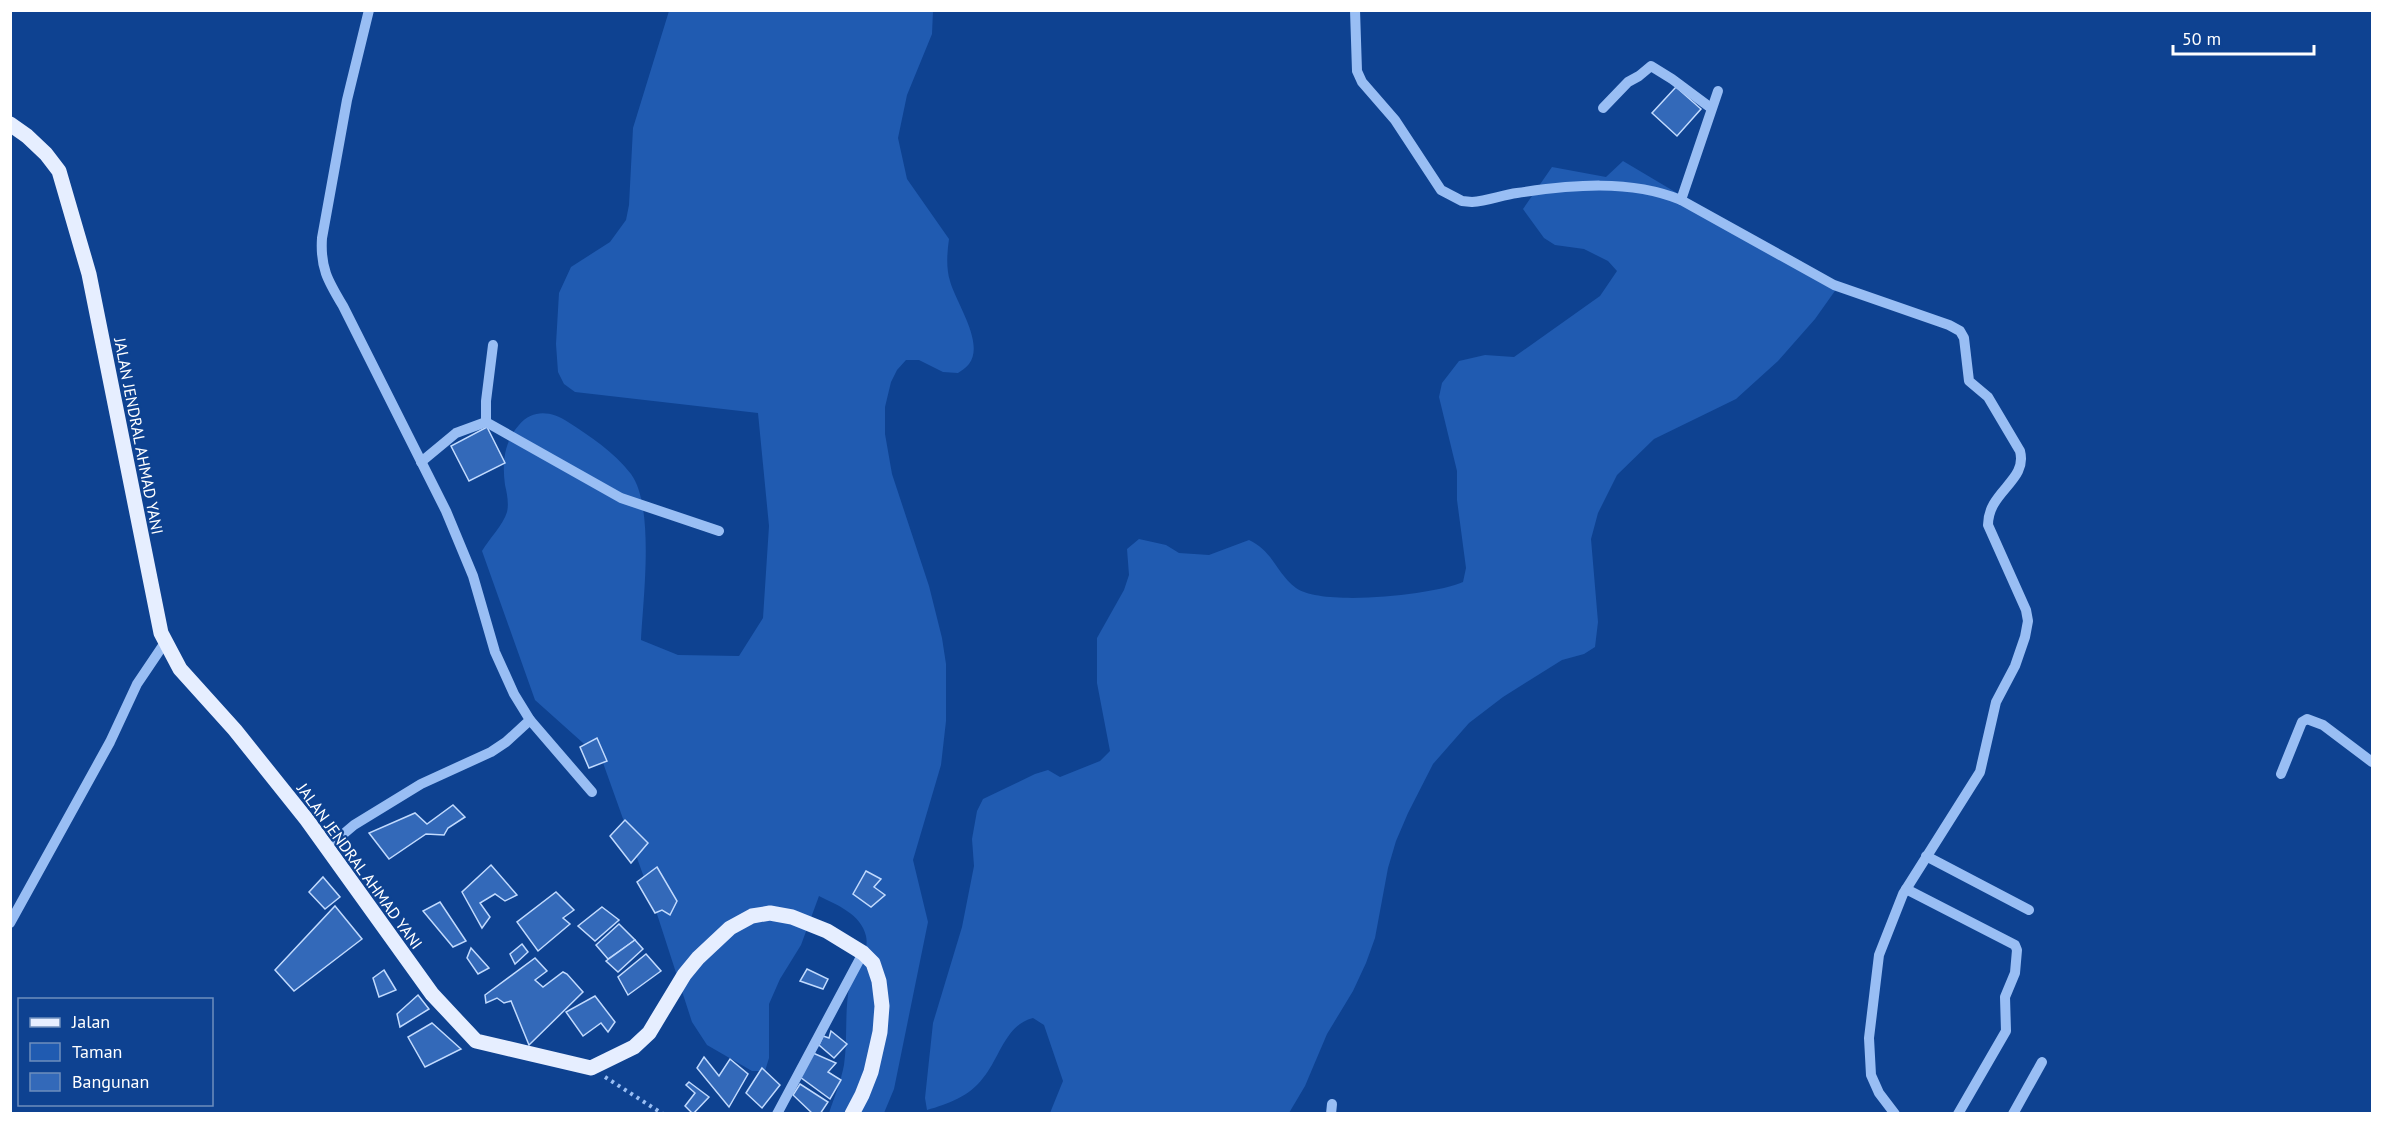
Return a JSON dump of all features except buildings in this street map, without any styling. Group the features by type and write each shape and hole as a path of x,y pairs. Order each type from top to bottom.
{"main road":[{"name":"JALAN JENDRAL AHMAD YANI","path":"10,124 46,154 59,171 89,274 161,633 180,669 235,730 328,847 375,918 425,984 476,1041 591,1068"},
{"path":"591,1068 634,1047 649,1033 684,975 698,958 730,928 752,916 770,913 792,917 827,932 863,953 873,963 879,981 882,1006 880,1032 871,1072 852,1113"}],"street":[{"path":"369,10 347,100 322,238 321,259 326,278 343,306 446,511 473,576 495,652 514,693 530,720 592,792"},
{"path":"1355,10 1357,71 1362,82 1395,120 1441,190 1453,198 1462,201 1484,201 1554,187 1637,187 1657,191 1681,200 1834,285 1949,325 1960,331 1965,344 1966,373 1969,381 1988,397 2020,451 2023,461 2021,469 1993,503 1988,516 1988,525 2026,610 2028,621 2025,637 2015,666 1996,702 1980,772 1906,889 1879,955 1869,1038 1871,1075 1879,1093 1896,1113"},
{"path":"1602,108 1628,82 1640,76 1651,66 1711,108"},
{"path":"1681,200 1718,90"},
{"path":"486,422 486,401 493,345"},
{"path":"421,462 456,433 486,422 621,498 719,531"},
{"path":"10,923 110,742 137,684 166,641"},
{"path":"2281,774 2302,722 2307,719 2322,725 2373,762"},
{"path":"328,847 354,825 421,784 491,752 530,720"},
{"path":"1926,856 2029,910"},
{"path":"1906,889 2015,945 2017,950 2015,973 2005,998 2006,1031 1958,1113"},
{"path":"777,1113 863,953"},
{"path":"2013,1113 2042,1062"}],"path":[{"path":"591,1068 663,1113"}],"green space":[{"path":"669,11 933,11 932,34 907,95 898,138 907,179 949,239 947,260 949,276 972,334 974,345 969,364 958,373 943,372 919,360 906,360 897,370 891,382 885,407 885,434 892,474 929,586 942,638 946,664 946,721 941,765 913,860 928,922 894,1089 884,1113 829,1113 844,1065 850,983 864,955 867,943 863,928 854,916 819,896 801,945 780,979 769,1004 769,1058 765,1071 752,1071 707,1045 692,1022 656,911 602,760 535,700 482,551 507,512 504,469 505,453 510,438 519,425 530,416 549,414 568,422 609,451 631,474 638,489 643,508 646,554 641,640 678,655 739,656 763,618 769,526 758,413 575,392 564,384 558,372 556,344 559,293 571,267 610,242 626,220 629,205 633,128"},
{"path":"1623,161 1837,288 1815,319 1778,361 1736,399 1654,439 1617,475 1598,513 1591,539 1598,622 1595,647 1584,654 1562,660 1503,697 1469,723 1433,764 1396,841 1388,868 1375,938 1366,963 1353,991 1327,1034 1305,1086 1289,1113 1050,1113 1063,1081 1044,1025 1033,1018 1024,1022 1009,1035 989,1070 972,1090 951,1102 927,1110 925,1098 933,1023 962,927 974,866 972,839 977,811 983,799 1035,774 1048,770 1060,777 1100,761 1110,751 1097,683 1097,638 1124,590 1129,575 1127,549 1139,539 1166,545 1179,553 1209,555 1249,540 1264,550 1296,588 1309,594 1329,597 1404,595 1449,587 1463,582 1466,568 1457,500 1457,471 1439,397 1442,383 1459,361 1485,355 1514,357 1600,296 1617,271 1608,261 1584,249 1555,245 1544,238 1523,209 1552,167 1606,177"}]}
